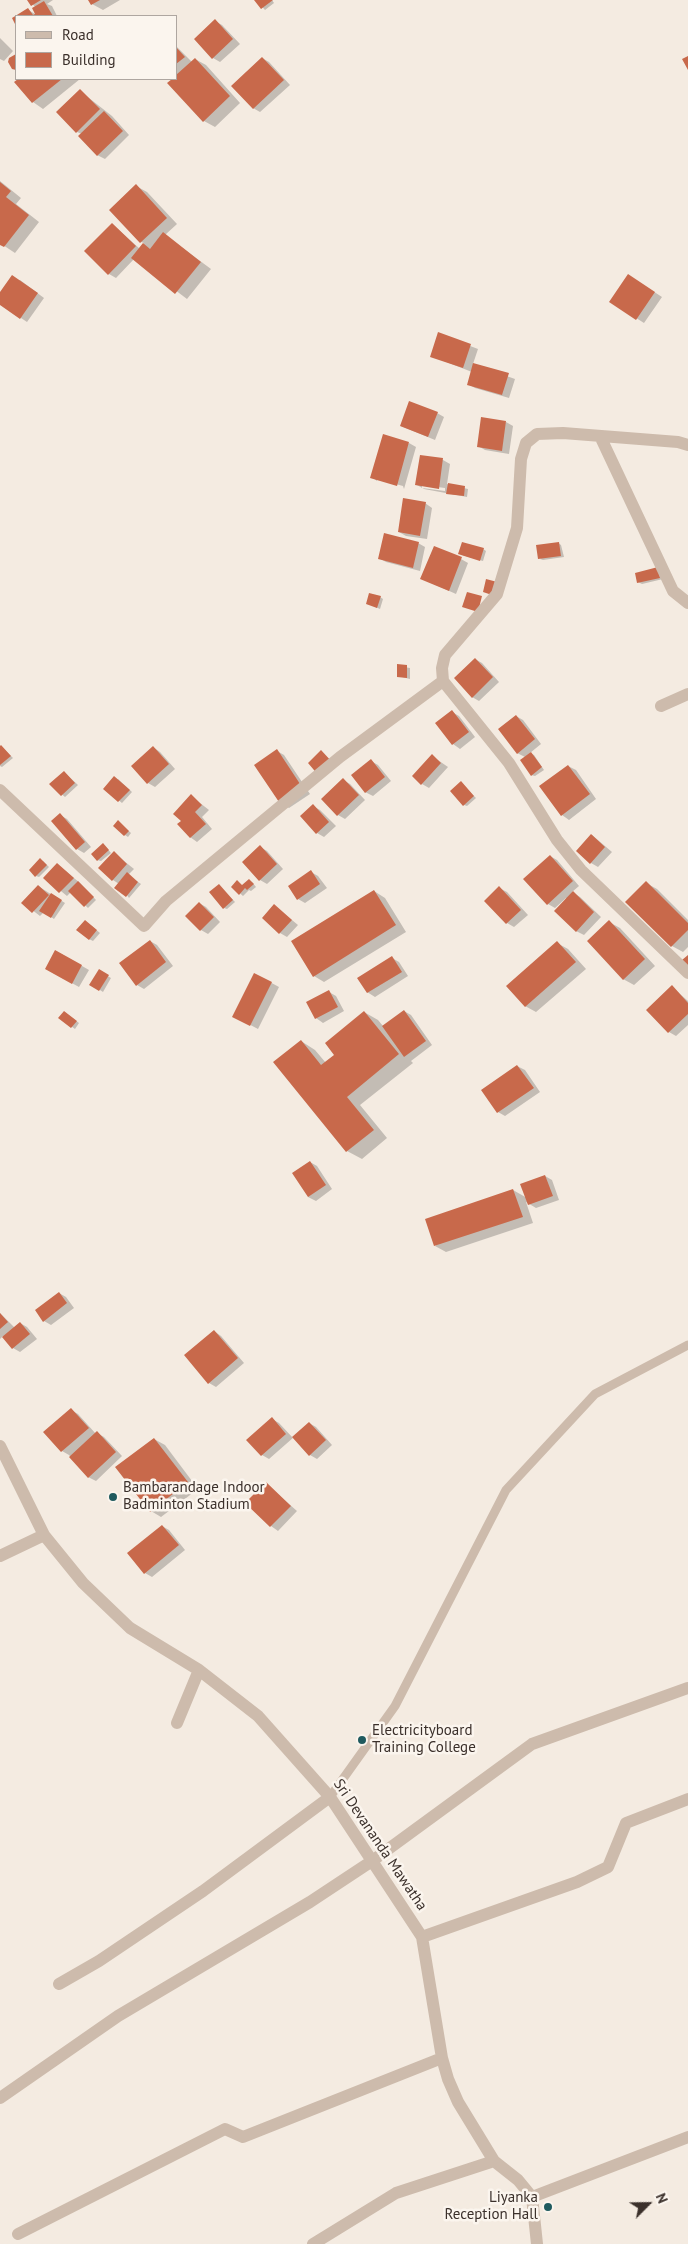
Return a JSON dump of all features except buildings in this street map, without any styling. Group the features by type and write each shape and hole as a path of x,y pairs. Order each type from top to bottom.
{"street":[{"path":"688,445 678,442 600,436 537,434 526,442 521,459 517,528 497,594 445,655 442,668 444,681 509,763 557,840 581,870 688,973"},
{"path":"600,436 673,591 688,602"},
{"path":"0,790 144,926 166,902 340,757 444,681"},
{"path":"661,706 688,694"},
{"name":"Sri Devananda Mawatha","path":"0,1446 44,1535 83,1583 130,1628 199,1670 258,1716 330,1797 422,1936 442,2058 458,2102 494,2161 518,2180 532,2197"},
{"path":"0,1556 44,1535"},
{"path":"177,1723 199,1670"},
{"path":"0,2098 118,2016 310,1902 372,1861 532,1744 688,1688"},
{"path":"59,1984 99,1961 203,1891 330,1797"},
{"path":"422,1936 577,1882 608,1867 626,1823 688,1800"},
{"path":"18,2234 226,2129 243,2137 442,2058"},
{"path":"537,2244 532,2197 688,2137"},
{"path":"313,2244 396,2193 494,2161"}],"lane":[{"path":"330,1797 395,1706 506,1490 595,1394 688,1345"}],"place":[{"name":"Bambarandage Indoor Badminton Stadium","path":"113,1497"},
{"name":"Electricityboard Training College","path":"362,1740"},
{"name":"Liyanka Reception Hall","path":"548,2207"}]}
